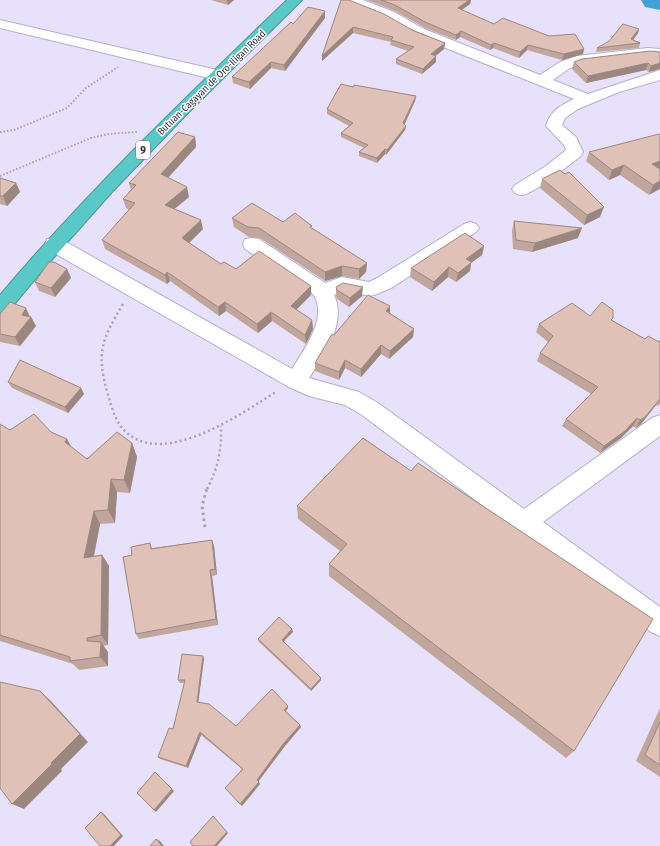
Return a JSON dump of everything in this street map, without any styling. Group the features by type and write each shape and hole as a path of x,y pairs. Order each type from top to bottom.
{"highway":[{"name":"Butuan-Cagayan de Oro-Iligan Road","path":"3,299 162,130 295,0"}],"street":[{"path":"351,0 389,15 419,32 438,40 543,80 588,99"},
{"path":"0,24 217,75"},
{"path":"543,80 565,65 577,60 648,52 660,53"},
{"path":"521,189 552,170 575,152 575,147 571,142 554,126 554,120 559,114 588,99 614,89 660,75"},
{"path":"324,291 342,284 370,289 376,287 470,228"},
{"path":"54,244 296,381 309,387 351,398 370,409 660,623"},
{"path":"252,244 324,291"},
{"path":"296,381 322,337 326,323 324,291"},
{"path":"523,523 660,424"}],"path":[{"path":"0,132 14,130 66,108 86,88 133,56"},
{"path":"0,176 100,136 162,130"},
{"path":"132,288 106,332 100,351 102,376 113,412 123,429 136,438 149,443 189,440 222,426 296,381"},
{"path":"206,527 202,515 202,502 205,492 216,472 220,456 222,426"}],"water":[{"path":"641,0 660,0 660,10 645,7"}],"building":[{"path":"341,0 349,0 384,14 414,31 445,43 431,54 436,56 423,69 396,59 414,47 391,40 393,37 353,27 322,56"},
{"path":"381,0 469,0 458,8 494,24 503,18 549,36 575,34 584,49 564,54 528,45 520,52 494,43 491,45 461,31 456,35 425,22 395,5"},
{"path":"308,7 325,11 284,65 271,62 249,82 232,77 291,22 293,24"},
{"path":"623,24 639,29 631,39 640,43 597,48 609,41"},
{"path":"650,51 660,52 660,63 651,66 648,63 588,76 574,62 582,59"},
{"path":"341,84 416,96 403,123 406,126 387,150 385,149 377,158 359,152 368,145 341,133 353,123 327,109"},
{"path":"178,132 195,137 161,174 187,187 165,205 201,220 182,238 221,264 224,262 236,269 259,251 311,286 291,306 312,320 305,335 271,312 257,324 225,302 218,307 167,272 165,275 102,240 135,203 123,199 136,185 129,183"},
{"path":"659,134 660,161 652,164 660,169 660,181 653,185 624,165 612,170 589,152"},
{"path":"560,170 565,174 569,172 604,207 587,215 542,179"},
{"path":"0,178 16,183 3,196 0,196"},
{"path":"252,203 283,222 295,213 312,226 310,227 367,263 359,269 342,266 325,272 259,228 248,227 232,218"},
{"path":"514,221 582,228 535,243 516,240"},
{"path":"465,233 484,246 466,259 472,262 458,273 449,267 434,282 411,268"},
{"path":"49,262 54,262 67,269 51,288 35,282"},
{"path":"343,283 363,287 350,298 337,290 336,287"},
{"path":"368,295 390,306 386,311 414,329 390,351 381,345 361,369 345,360 339,372 315,363 332,334 334,335"},
{"path":"10,302 26,308 22,315 31,317 15,337 0,334 0,314"},
{"path":"602,302 613,310 613,318 611,320 645,339 648,336 659,342 660,340 660,399 645,417 640,420 637,418 625,431 604,446 566,419 598,387 540,353 553,336 539,324 572,303 590,316"},
{"path":"20,360 81,388 65,407 8,382"},
{"path":"34,414 51,432 67,439 65,442 87,459 117,432 132,443 124,480 111,479 108,510 94,511 84,558 102,555 101,635 87,638 87,641 101,642 100,657 70,661 70,657 0,635 0,424 10,430"},
{"path":"363,438 411,471 418,463 653,619 574,751 329,564 347,544 297,506"},
{"path":"212,540 215,569 210,570 216,619 136,634 123,557 132,555 131,547 150,543 151,549"},
{"path":"279,617 292,629 282,640 321,678 311,689 258,639"},
{"path":"182,654 203,656 197,702 209,704 236,726 272,689 288,706 284,710 300,725 284,743 257,780 259,782 240,804 225,788 243,769 200,732 186,766 158,757 169,728 173,729 185,680 178,680"},
{"path":"0,682 40,691 80,734 12,804 0,788"},
{"path":"660,722 660,765 645,755"},
{"path":"155,772 172,789 154,810 137,793"},
{"path":"101,812 121,835 110,846 100,846 85,828"},
{"path":"213,816 227,832 214,846 193,846 190,842"},
{"path":"156,839 162,846 150,846"}]}
